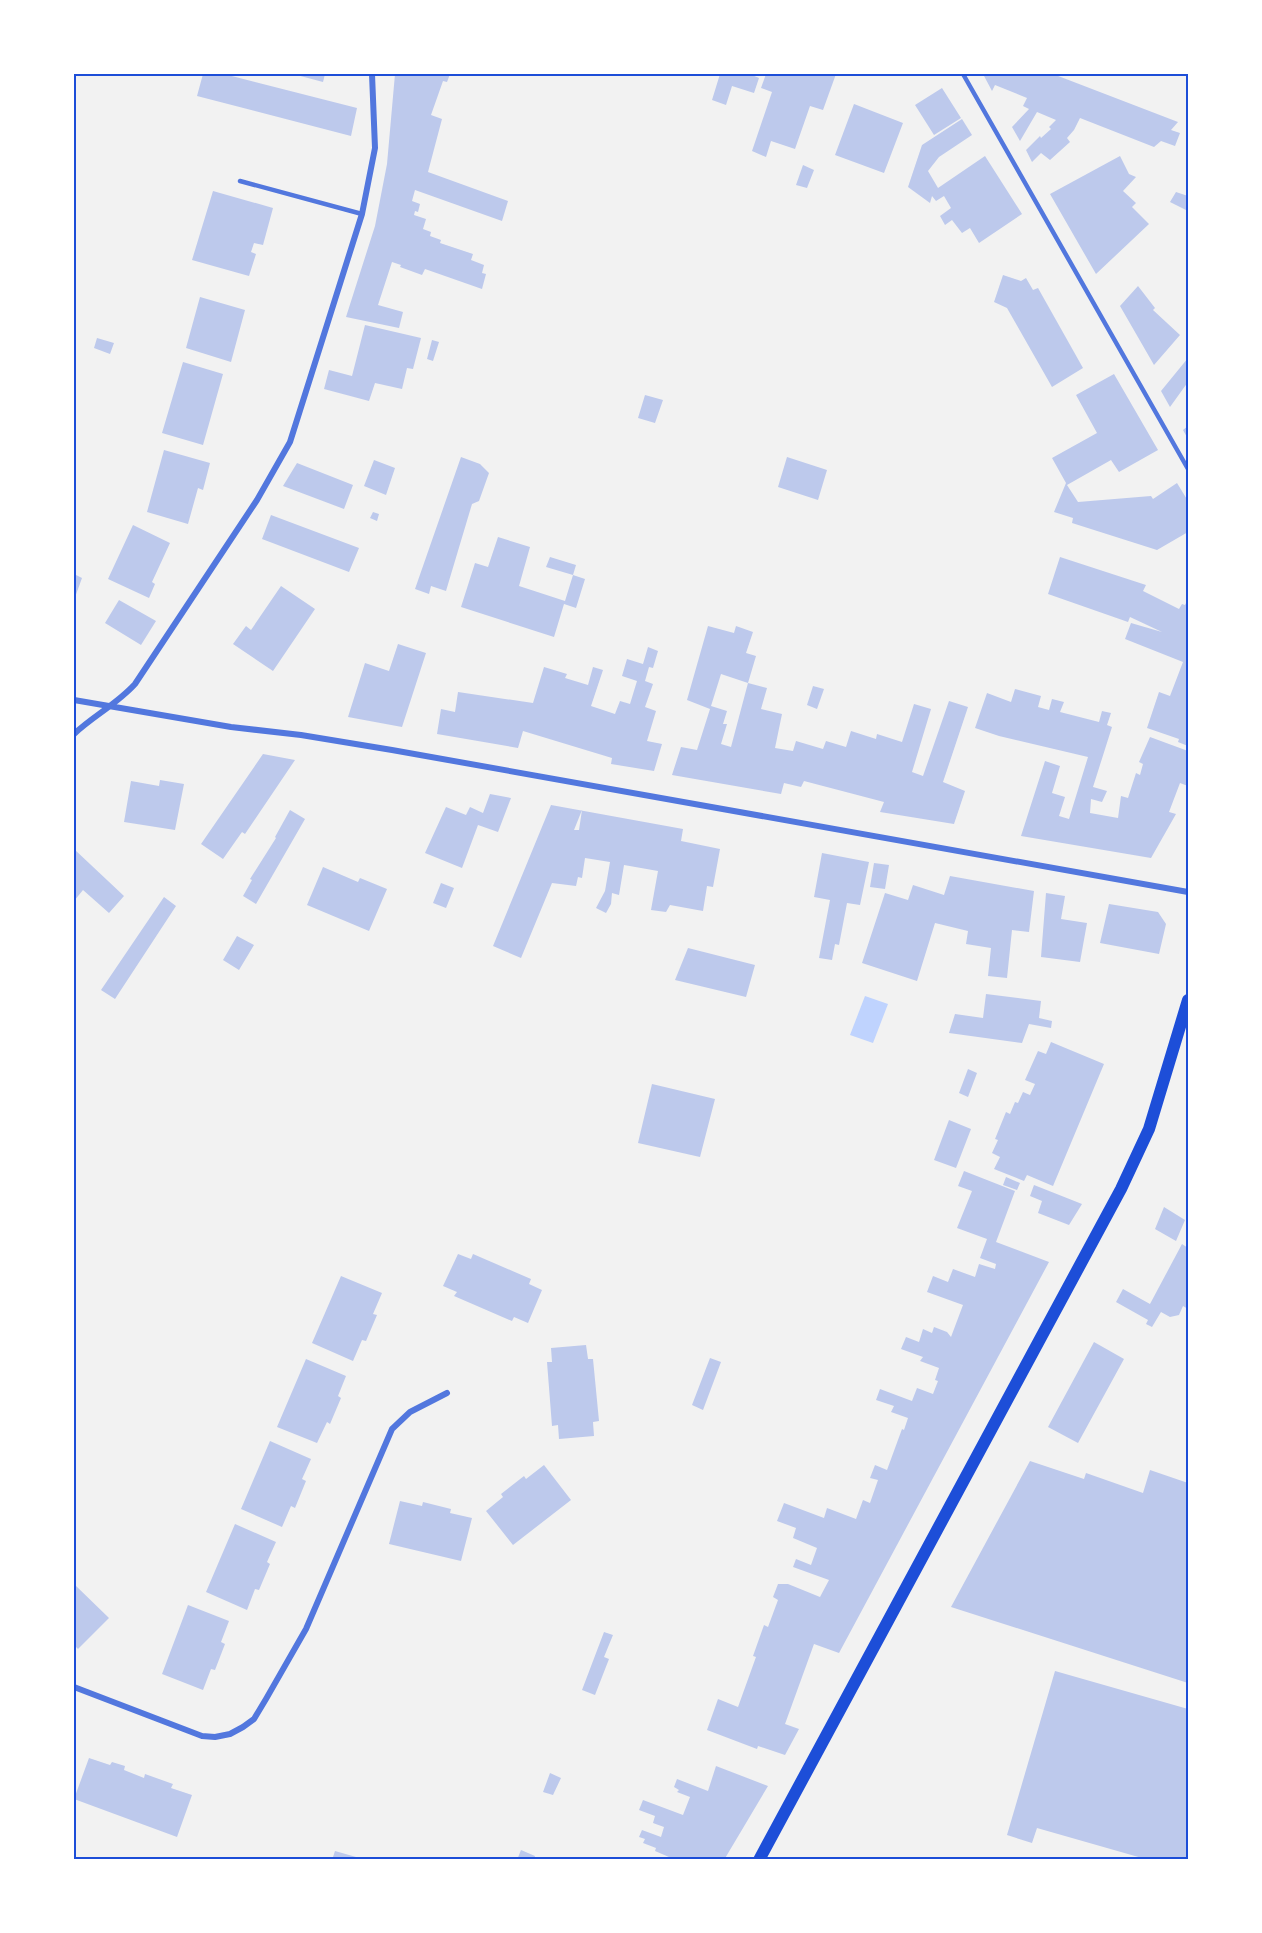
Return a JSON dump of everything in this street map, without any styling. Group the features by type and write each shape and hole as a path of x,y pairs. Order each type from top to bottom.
{"main road":[{"path":"759,1860 1121,1190 1149,1129 1188,1000"}],"street":[{"path":"74,734 125,696 135,684 257,500 282,458 295,427 362,214 375,148 372,74"},
{"path":"74,700 231,727 302,735 403,752 1188,892"},
{"path":"74,1687 202,1736 215,1737 230,1734 254,1719 301,1638 392,1429 410,1412 447,1393"}],"lane":[{"path":"963,74 1188,469"},
{"path":"240,181 362,214"}],"water":[{"path":"865,996 888,1004 873,1043 850,1035"}],"building":[{"path":"203,74 224,74 357,108 351,136 197,96"},
{"path":"293,74 325,74 323,82"},
{"path":"395,74 450,74 447,82 443,81 431,115 442,119 428,172 508,201 502,221 415,190 412,201 420,204 418,212 415,211 414,215 426,219 423,229 431,232 430,236 441,240 440,243 473,254 471,260 484,265 482,273 486,274 482,289 425,269 422,275 392,262 378,305 403,312 399,328 346,317 375,226 387,164"},
{"path":"720,74 752,74 759,78 754,93 732,86 726,105 712,100"},
{"path":"766,74 836,74 823,110 810,106 795,149 771,141 766,157 752,151 772,92 761,88"},
{"path":"983,74 1053,74 1178,122 1171,130 1180,133 1175,146 1161,141 1154,147 1080,118 1067,138 1070,142 1050,160 1041,153 1032,162 1026,150 1051,129 1049,127 1056,120 1037,112 1020,141 1012,127 1029,109 1023,106 1027,98 995,85 992,91"},
{"path":"942,88 961,118 934,135 915,105"},
{"path":"854,104 903,123 884,173 835,155"},
{"path":"962,119 972,135 939,157 928,171 938,188 985,156 1022,214 979,243 970,228 962,233 952,220 945,225 940,216 951,208 944,196 936,201 932,196 930,203 908,187 922,145"},
{"path":"1120,156 1129,174 1136,177 1123,191 1136,203 1132,207 1149,224 1096,274 1050,194"},
{"path":"803,165 814,170 807,188 796,185"},
{"path":"213,191 273,208 263,245 254,243 251,252 256,254 249,276 192,260"},
{"path":"1176,192 1188,196 1188,211 1170,202"},
{"path":"1003,275 1021,281 1026,278 1033,290 1038,288 1083,368 1052,387 1007,308 994,302"},
{"path":"1138,286 1155,308 1153,310 1180,335 1154,365 1120,306"},
{"path":"200,297 245,310 231,362 186,348"},
{"path":"365,325 421,338 413,369 407,368 402,389 375,383 369,401 324,389 329,370 352,376"},
{"path":"97,338 114,343 110,354 94,348"},
{"path":"432,340 439,342 433,361 427,359"},
{"path":"1188,358 1188,382 1170,407 1161,391"},
{"path":"183,362 223,374 203,445 162,433"},
{"path":"1114,374 1158,450 1119,472 1111,460 1067,485 1078,502 1151,496 1153,499 1177,483 1188,501 1186,502 1188,532 1157,550 1072,523 1073,518 1054,512 1066,483 1052,458 1097,433 1076,395"},
{"path":"645,395 663,400 655,423 638,418"},
{"path":"1188,426 1188,439 1183,430"},
{"path":"164,450 210,463 203,490 198,488 188,524 147,512"},
{"path":"461,457 480,464 489,473 479,501 472,504 446,591 431,586 429,594 415,589"},
{"path":"787,457 827,470 818,500 778,487"},
{"path":"374,460 395,468 386,495 364,486"},
{"path":"297,463 353,485 344,509 283,486"},
{"path":"373,512 379,514 377,521 370,518"},
{"path":"271,515 359,548 349,572 262,539"},
{"path":"133,525 170,543 152,582 155,584 149,598 108,579"},
{"path":"498,537 530,547 519,586 565,601 573,575 585,579 576,608 564,604 554,637 461,607 475,563 488,567"},
{"path":"550,557 576,565 573,575 546,567"},
{"path":"1060,557 1146,585 1143,591 1179,609 1188,599 1188,746 1178,742 1179,739 1147,728 1159,692 1170,696 1183,662 1125,639 1131,623 1162,632 1130,617 1128,622 1048,594"},
{"path":"74,574 82,578 74,600"},
{"path":"281,586 315,609 273,671 233,644 246,626 251,630"},
{"path":"119,600 156,621 141,645 105,623"},
{"path":"708,626 734,633 736,626 753,632 746,653 756,656 748,683 767,688 761,709 782,714 775,748 793,751 796,741 823,749 826,741 846,747 851,731 876,739 877,734 902,742 914,704 931,709 912,772 923,776 949,701 968,707 943,782 965,791 954,824 880,812 884,802 804,781 801,787 784,783 781,794 672,775 681,747 697,750 710,709 687,700","holes":["721,674 748,683 731,747 721,744 727,724 723,724 727,711 711,706"]},
{"path":"398,644 426,653 402,727 348,717 365,663 389,671"},
{"path":"648,647 658,651 653,668 649,667 645,681 653,684 645,707 656,711 647,741 662,744 654,771 611,764 612,758 523,731 518,748 437,734 441,709 455,712 458,692 533,703 544,667 567,674 565,678 588,685 593,667 603,670 591,706 615,714 620,701 630,704 637,681 622,676 627,659 643,664"},
{"path":"813,686 824,689 817,709 807,705"},
{"path":"1015,689 1041,696 1038,707 1049,710 1052,699 1064,702 1060,712 1099,722 1102,711 1111,713 1107,725 1112,727 1093,787 1107,791 1102,802 1091,799 1090,813 1118,818 1121,796 1128,798 1136,773 1140,775 1143,764 1139,762 1150,737 1188,751 1188,786 1180,783 1169,812 1176,814 1151,858 1021,836 1045,761 1060,766 1052,793 1065,797 1059,816 1069,819 1088,757 975,728 987,693 1011,702"},
{"path":"263,754 295,760 245,834 242,832 223,859 201,844"},
{"path":"160,780 184,784 175,830 124,822 131,781 159,786"},
{"path":"490,794 511,798 498,832 478,825 462,868 425,853 446,807 466,815 470,807 483,813"},
{"path":"551,805 683,829 681,841 720,849 713,887 707,886 703,911 670,905 666,912 651,910 658,871 624,865 619,895 612,893 611,904 606,913 596,908 605,891 610,862 585,858 582,878 578,877 576,886 552,883 521,958 493,946","holes":["582,811 579,830 574,830"]},
{"path":"290,810 305,819 256,904 243,896 252,880 250,879 276,838"},
{"path":"74,849 124,896 109,913 83,890 74,901"},
{"path":"822,853 869,862 860,905 847,903 839,945 835,944 832,960 819,958 830,900 814,897"},
{"path":"874,863 889,865 885,889 870,887"},
{"path":"323,867 358,882 360,878 387,889 369,931 307,905"},
{"path":"950,876 1034,891 1029,932 1012,930 1007,978 988,976 991,948 966,944 968,931 935,923 917,981 862,963 885,893 908,900 913,885 944,895"},
{"path":"441,883 454,888 446,908 433,903"},
{"path":"1046,893 1065,896 1061,919 1087,923 1080,962 1041,957"},
{"path":"164,897 176,906 115,999 101,990"},
{"path":"1109,904 1158,912 1166,924 1159,954 1100,943"},
{"path":"237,936 254,945 239,970 223,960"},
{"path":"688,948 755,965 746,997 675,980"},
{"path":"986,994 1041,1001 1039,1018 1052,1021 1051,1028 1029,1024 1022,1043 949,1033 955,1014 983,1018"},
{"path":"1051,1042 1104,1064 1053,1186 1027,1175 1024,1181 994,1169 1000,1157 992,1153 1006,1112 1010,1114 1015,1102 1018,1103 1023,1092 1030,1095 1035,1084 1025,1080 1038,1051 1046,1054"},
{"path":"968,1069 977,1073 968,1097 959,1093"},
{"path":"652,1084 715,1099 700,1157 638,1143"},
{"path":"949,1120 971,1129 956,1168 934,1160"},
{"path":"964,1171 1015,1191 996,1242 1049,1262 839,1653 814,1644 785,1724 799,1729 785,1755 758,1746 757,1749 707,1730 718,1699 738,1707 756,1657 753,1656 764,1625 768,1627 778,1600 773,1597 778,1584 788,1584 820,1597 829,1580 793,1567 796,1559 811,1565 817,1548 793,1538 796,1528 777,1521 784,1503 824,1518 827,1508 856,1519 863,1500 870,1503 878,1480 870,1478 875,1465 887,1470 908,1418 891,1412 894,1406 876,1400 880,1389 912,1401 917,1388 933,1394 938,1381 935,1380 939,1368 920,1361 923,1357 901,1349 906,1337 919,1342 923,1329 932,1333 934,1327 947,1332 951,1337 963,1305 927,1292 933,1276 948,1282 953,1269 975,1277 979,1264 995,1269 996,1264 980,1258 987,1239 957,1228 972,1191 958,1186"},
{"path":"1006,1177 1020,1183 1017,1190 1003,1185"},
{"path":"1034,1185 1082,1204 1069,1225 1038,1213 1042,1201 1030,1196"},
{"path":"1164,1207 1185,1220 1176,1241 1155,1229"},
{"path":"1182,1244 1188,1248 1188,1309 1183,1306 1179,1315 1170,1317 1161,1312 1152,1327 1146,1324 1148,1320 1116,1302 1123,1289 1150,1304"},
{"path":"458,1254 471,1259 473,1254 531,1279 529,1284 542,1290 528,1323 514,1317 512,1321 454,1296 457,1292 443,1286"},
{"path":"341,1276 382,1293 373,1314 377,1315 366,1341 362,1340 353,1361 312,1343"},
{"path":"1094,1342 1124,1359 1078,1443 1048,1427"},
{"path":"586,1345 588,1359 593,1359 599,1421 593,1422 594,1436 559,1439 558,1425 552,1426 547,1362 552,1362 551,1348"},
{"path":"710,1358 721,1362 703,1410 692,1405"},
{"path":"306,1359 346,1376 338,1396 341,1398 330,1424 327,1422 317,1443 277,1427"},
{"path":"270,1441 311,1459 302,1479 306,1481 295,1508 291,1506 282,1527 241,1509"},
{"path":"1030,1461 1084,1479 1086,1473 1143,1493 1150,1470 1188,1483 1188,1683 951,1607"},
{"path":"544,1465 571,1500 513,1545 486,1511 503,1497 501,1494 524,1476 526,1479"},
{"path":"400,1501 422,1506 423,1502 451,1509 450,1513 472,1518 461,1561 389,1544"},
{"path":"235,1524 276,1542 267,1562 270,1564 259,1590 255,1589 247,1610 206,1592"},
{"path":"74,1584 109,1618 78,1649 74,1645"},
{"path":"188,1605 229,1621 221,1642 225,1644 215,1670 211,1669 203,1690 162,1674"},
{"path":"604,1632 613,1635 604,1657 609,1659 595,1695 582,1690"},
{"path":"1055,1671 1188,1709 1188,1860 1149,1860 1037,1828 1032,1843 1007,1835"},
{"path":"89,1758 110,1765 112,1762 125,1766 124,1770 144,1778 145,1774 173,1784 171,1788 192,1795 177,1837 74,1799"},
{"path":"716,1766 768,1786 724,1860 667,1860 669,1857 643,1843 645,1839 639,1837 642,1830 661,1837 664,1827 653,1823 655,1816 639,1810 643,1800 683,1815 690,1797 677,1792 679,1790 674,1787 677,1779 708,1791"},
{"path":"550,1773 561,1778 553,1795 543,1792"},
{"path":"521,1850 535,1856 534,1860 517,1860"},
{"path":"335,1851 363,1859 363,1860 332,1860"}]}
